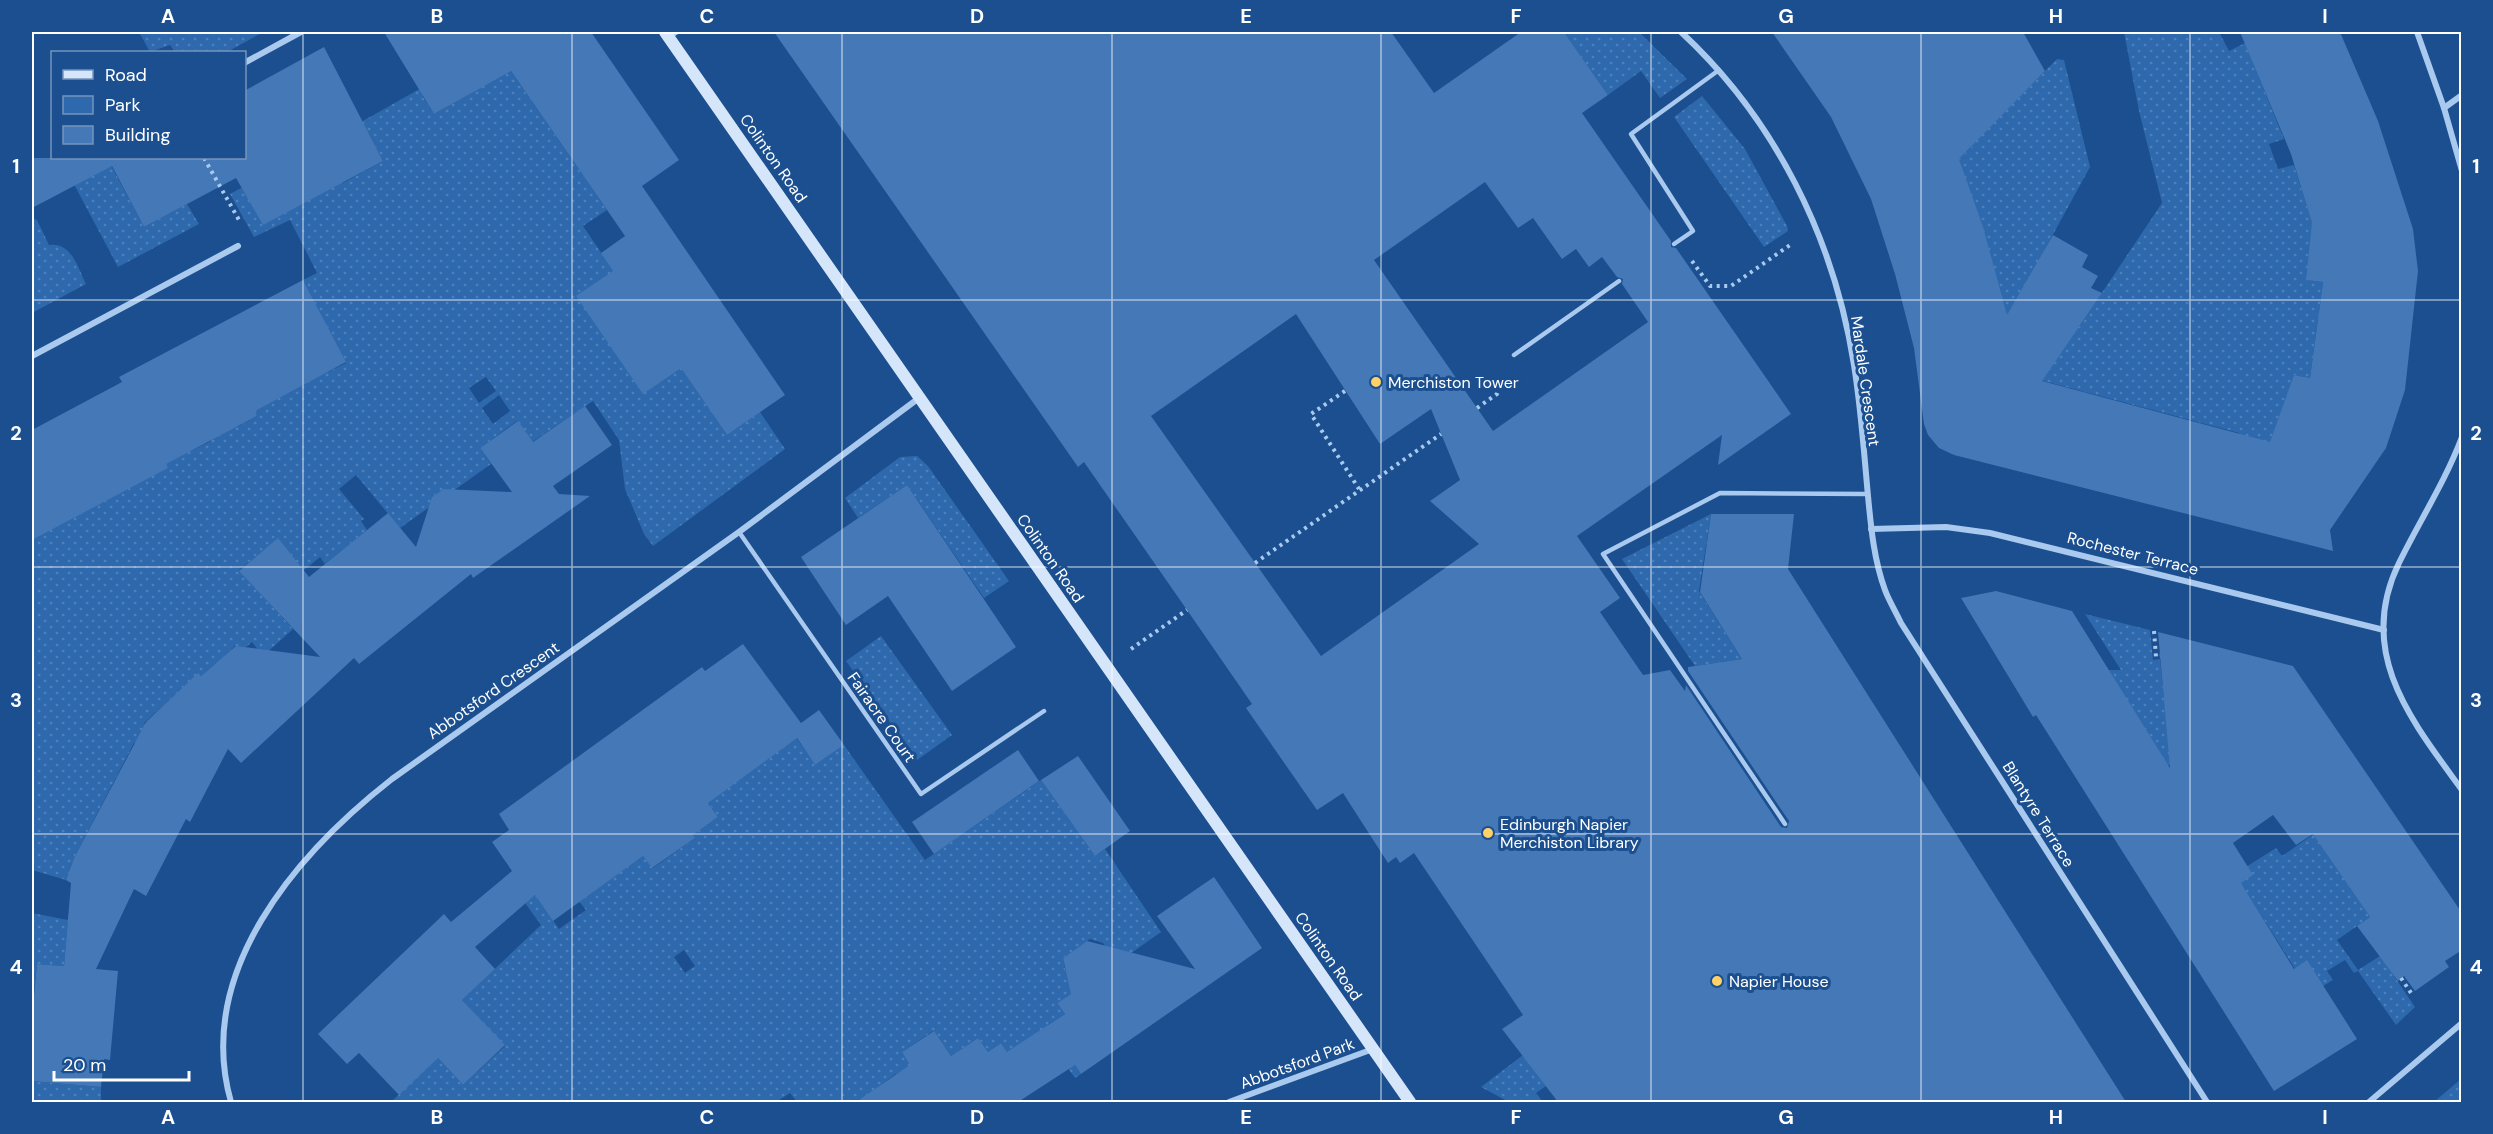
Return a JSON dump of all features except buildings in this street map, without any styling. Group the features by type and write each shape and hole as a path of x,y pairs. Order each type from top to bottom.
{"street":[{"path":"246,62 302,32"},
{"name":"Mardale Crescent","path":"1681,32 1719,70 1756,115 1788,169 1816,227 1842,305 1850,345 1871,529"},
{"path":"2417,32 2444,108 2462,171"},
{"name":"Colinton Road","path":"670,33 1410,1102"},
{"path":"2444,108 2462,95"},
{"path":"32,356 238,246"},
{"name":"Abbotsford Crescent","path":"231,1102 224,1080 222,1056 233,981 267,910 310,854 365,800 392,779 739,532 920,397"},
{"path":"2462,437 2450,468 2398,565 2389,593 2384,630 2392,678 2403,706 2462,790"},
{"name":"Rochester Terrace","path":"1871,529 1946,527 1990,532 2384,630"},
{"name":"Blantyre Terrace","path":"1871,529 1886,591 1901,623 2207,1102"},
{"path":"2369,1102 2462,1023"},
{"name":"Abbotsford Park","path":"1229,1102 1373,1049"}],"lane":[{"path":"1676,243 1693,231 1631,134 1719,70"},
{"path":"1514,355 1620,281"},
{"path":"1785,824 1603,554 1720,493 1868,494"},
{"name":"Fairacre Court","path":"739,532 921,794 1044,711"}],"path":[{"path":"205,159 242,225 238,246"},
{"path":"1676,243 1710,286 1731,286 1816,227"},
{"path":"1345,391 1311,414 1359,489"},
{"path":"1477,408 1497,394"},
{"path":"1255,562 1441,434"},
{"path":"1106,666 1187,610"},
{"path":"2154,631 2156,657 2160,657"},
{"path":"2401,978 2413,996"}],"green space":[{"path":"139,32 263,32 229,51 174,51 170,45 149,51"},
{"path":"1564,32 1639,32 1687,79 1660,98 1641,71 1608,95"},
{"path":"1876,32 1981,32 2016,100 2057,59 2064,60 2090,167 2040,258 2079,327 2162,203 2139,111 2124,32 2219,32 2229,51 2245,43 2284,139 2269,144 2278,169 2294,165 2321,251 2307,280 2323,282 2310,378 2294,375 2271,448 2251,458 2239,433 2036,379 2007,315 1959,159 1972,146 1963,128 1892,57"},
{"path":"488,38 607,210 583,226 623,285 645,392 680,366 727,435 760,412 785,449 653,546 644,534 625,489 619,440 593,401 532,442 517,421 480,448 491,464 453,491 443,489 432,497 431,506 400,528 356,475 339,489 364,519 361,521 367,530 325,564 320,557 303,571 278,539 239,570 293,629 263,656 252,642 245,648 235,646 225,656 222,669 216,663 201,676 198,674 144,723 171,753 134,743 74,858 66,880 32,870 32,536 33,539 167,468 156,445 181,427 193,450 211,441 199,417 239,426 257,416 243,389 316,350 328,372 346,363 303,280 317,273 290,220 254,237 230,194 245,186 263,225 320,144 343,183 383,161 368,132 360,129 361,122 423,87 423,97 434,114 473,92","holes":["486,377 496,391 479,403 469,388","499,395 510,411 493,424 482,408"]},
{"path":"1702,96 1745,149 1787,226 1788,231 1764,247 1674,117"},
{"path":"61,159 108,159 144,227 187,204 199,224 118,267"},
{"path":"32,218 37,220 49,245 57,245 69,252 86,284 32,313"},
{"path":"917,456 928,466 1009,581 984,598 907,485 858,518 845,498 900,457"},
{"path":"1711,514 1699,591 1742,659 1695,666 1622,559"},
{"path":"2085,614 2150,630 2153,660 2160,659 2164,700 2212,759 2165,765 2108,670 2121,670"},
{"path":"881,636 952,735 917,760 846,661"},
{"path":"784,720 815,765 844,745 925,860 1041,780 1095,856 1105,849 1161,932 1117,963 1103,943 1090,939 1063,958 1065,969 1079,989 1057,1003 1065,1014 1048,1025 1081,1074 1075,1078 1053,1048 1019,1071 1001,1043 988,1052 978,1038 951,1056 933,1031 902,1052 919,1077 905,1087 896,1074 878,1087 888,1102 797,1102 790,1093 776,1102 391,1102 432,1063 421,1040 463,1085 505,1046 462,1000 541,925 515,889 526,882 559,929 586,910 557,874 610,879 643,856 653,868 695,838 693,835 718,817 695,784","holes":["684,950 695,966 685,973 674,957"]},
{"path":"2314,834 2370,917 2337,940 2358,970 2388,951 2392,973 2415,1007 2396,1025 2358,971 2354,973 2345,960 2327,971 2333,980 2318,989 2314,999 2235,874 2276,848 2282,856"},
{"path":"32,913 68,920 64,966 37,964 32,1010"},
{"path":"1523,1055 1546,1086 1536,1093 1543,1102 1509,1102 1481,1087"},
{"path":"2461,1079 2461,1102 2434,1102"},
{"path":"32,1081 101,1087 101,1102 32,1102"}],"place":[{"name":"Merchiston Tower","path":"1376,382"},
{"name":"Edinburgh Napier Merchiston Library","path":"1488,833"},
{"name":"Napier House","path":"1717,981"}]}
